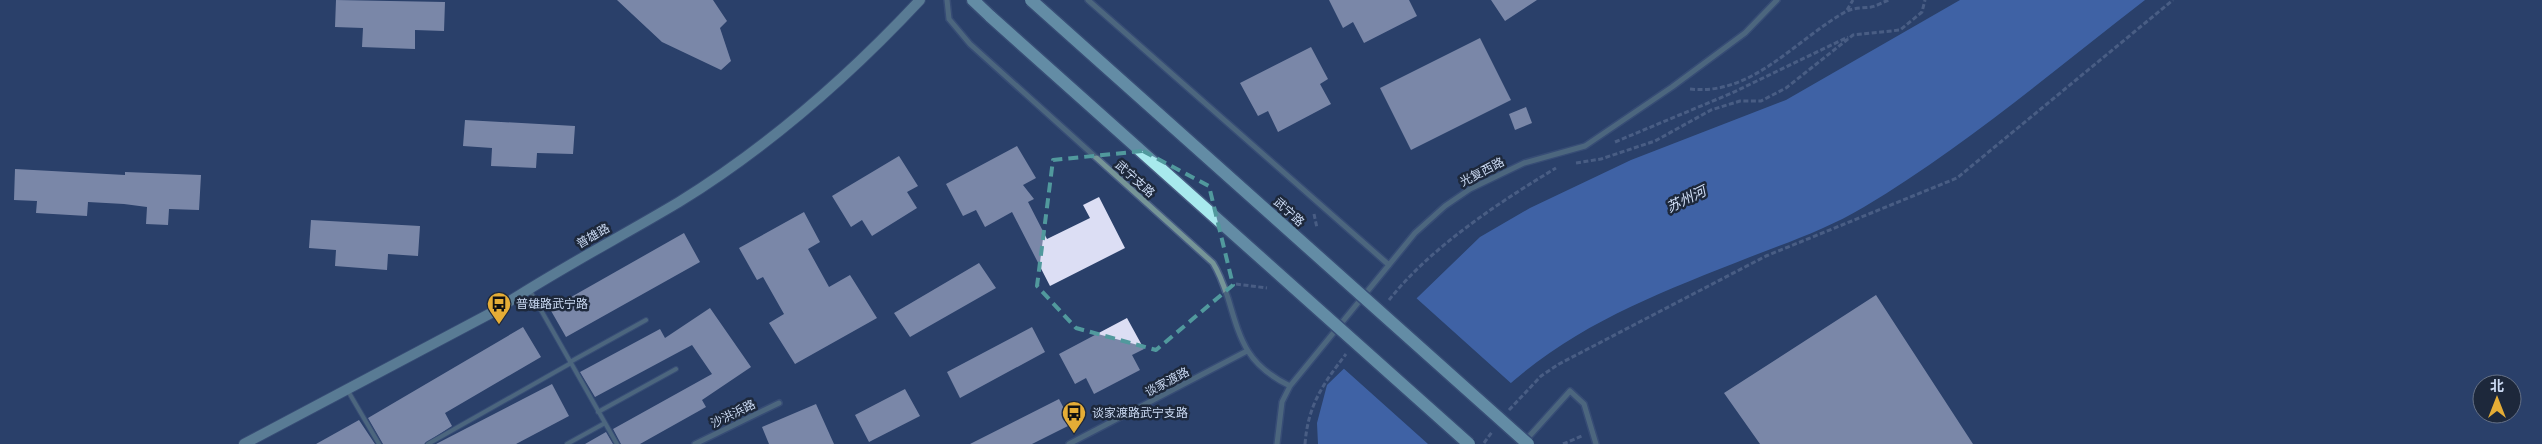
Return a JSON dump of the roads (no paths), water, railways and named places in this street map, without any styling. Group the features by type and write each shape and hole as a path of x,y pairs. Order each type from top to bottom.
{"main road":[{"name":"普雄路","path":"244,444 493,312 528,288 680,201 743,157 802,112 886,36 920,0"},
{"path":"973,0 1469,444"},
{"name":"武宁路","path":"1031,0 1528,444"}],"street":[{"name":"武宁支路","path":"947,0 949,19 970,44 1206,256 1217,269 1247,351 1258,367 1290,386"},
{"path":"1088,0 1389,265"},
{"name":"光复西路","path":"1277,444 1282,402 1290,386 1415,233 1456,197 1524,163 1585,146 1672,87 1745,33 1777,0"},
{"name":"谈家渡路","path":"1069,444 1247,351"},
{"path":"1522,444 1570,391 1584,404 1596,444"},
{"name":"沙洪浜路","path":"695,444 779,403"}],"lane":[{"path":"528,288 616,444"},
{"path":"428,444 646,320"},
{"path":"598,412 676,369"},
{"path":"347,389 379,444"},
{"path":"567,444 605,423"}],"water":[{"name":"苏州河","path":"1960,0 2145,0 1973,134 1864,207 1808,235 1677,286 1608,318 1576,336 1514,380 1484,408 1456,444 1318,444 1317,423 1327,385 1480,237 1530,208 1631,160 1786,100"}],"place":[{"name":"普雄路武宁路","path":"499,325"},
{"name":"谈家渡路武宁支路","path":"1074,434"}]}
